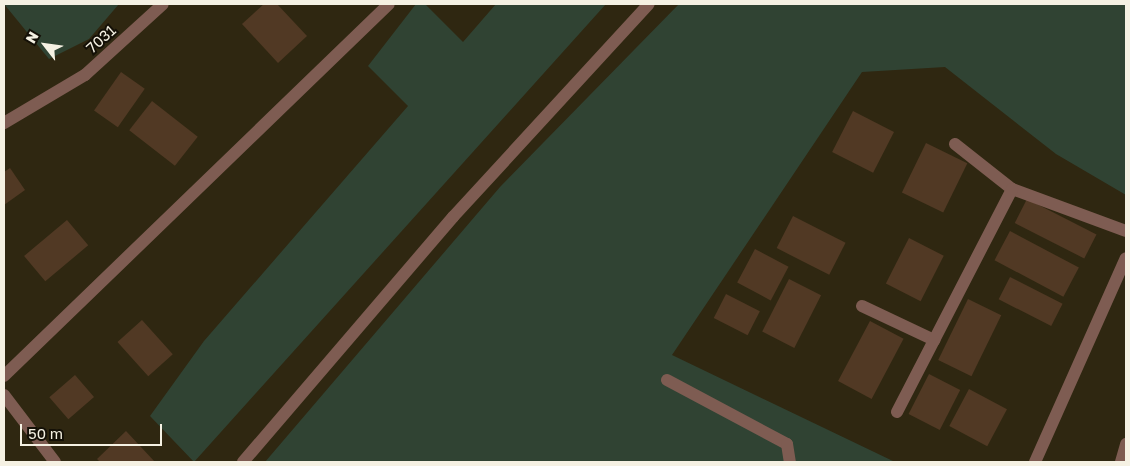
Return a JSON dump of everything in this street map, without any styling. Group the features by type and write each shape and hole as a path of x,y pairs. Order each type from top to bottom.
{"street":[{"name":"7031","path":"4,123 84,75 163,4"},
{"path":"4,376 389,4"},
{"path":"243,462 453,217 649,4"},
{"path":"955,144 1012,189 1126,231"},
{"path":"897,412 1012,189"},
{"path":"1034,462 1126,258"},
{"path":"862,306 934,340"},
{"path":"667,380 787,444 790,462"},
{"path":"4,395 55,462"},
{"path":"1121,462 1126,444"}],"green space":[{"path":"4,4 119,4 89,39 49,59"},
{"path":"416,4 425,4 463,42 496,4 606,4 194,462 150,416 204,341 408,106 368,66"},
{"path":"679,4 1126,4 1126,195 1056,154 945,67 862,72 672,355 895,462 265,462 500,187"}],"building":[{"path":"264,4 277,4 307,36 278,63 242,24"},
{"path":"121,72 145,89 118,127 94,111"},
{"path":"152,101 198,137 175,166 129,130"},
{"path":"853,111 894,132 873,173 832,152"},
{"path":"926,143 967,163 943,213 902,192"},
{"path":"10,168 25,190 4,205 4,172"},
{"path":"1027,199 1096,234 1084,258 1015,223"},
{"path":"793,216 846,243 829,275 777,248"},
{"path":"67,220 88,245 45,281 24,256"},
{"path":"1010,231 1079,268 1063,297 995,260"},
{"path":"909,238 944,256 921,301 886,283"},
{"path":"755,249 789,267 771,300 737,283"},
{"path":"1010,277 1063,304 1051,326 999,299"},
{"path":"789,279 821,295 794,348 762,332"},
{"path":"726,294 760,311 748,335 714,318"},
{"path":"968,299 1001,315 971,376 938,360"},
{"path":"142,320 173,354 148,376 117,342"},
{"path":"870,321 904,339 872,399 838,381"},
{"path":"929,374 960,390 940,430 909,414"},
{"path":"75,375 94,397 68,419 49,397"},
{"path":"969,389 1007,409 987,446 949,426"},
{"path":"126,431 155,462 100,462 97,459"}]}
